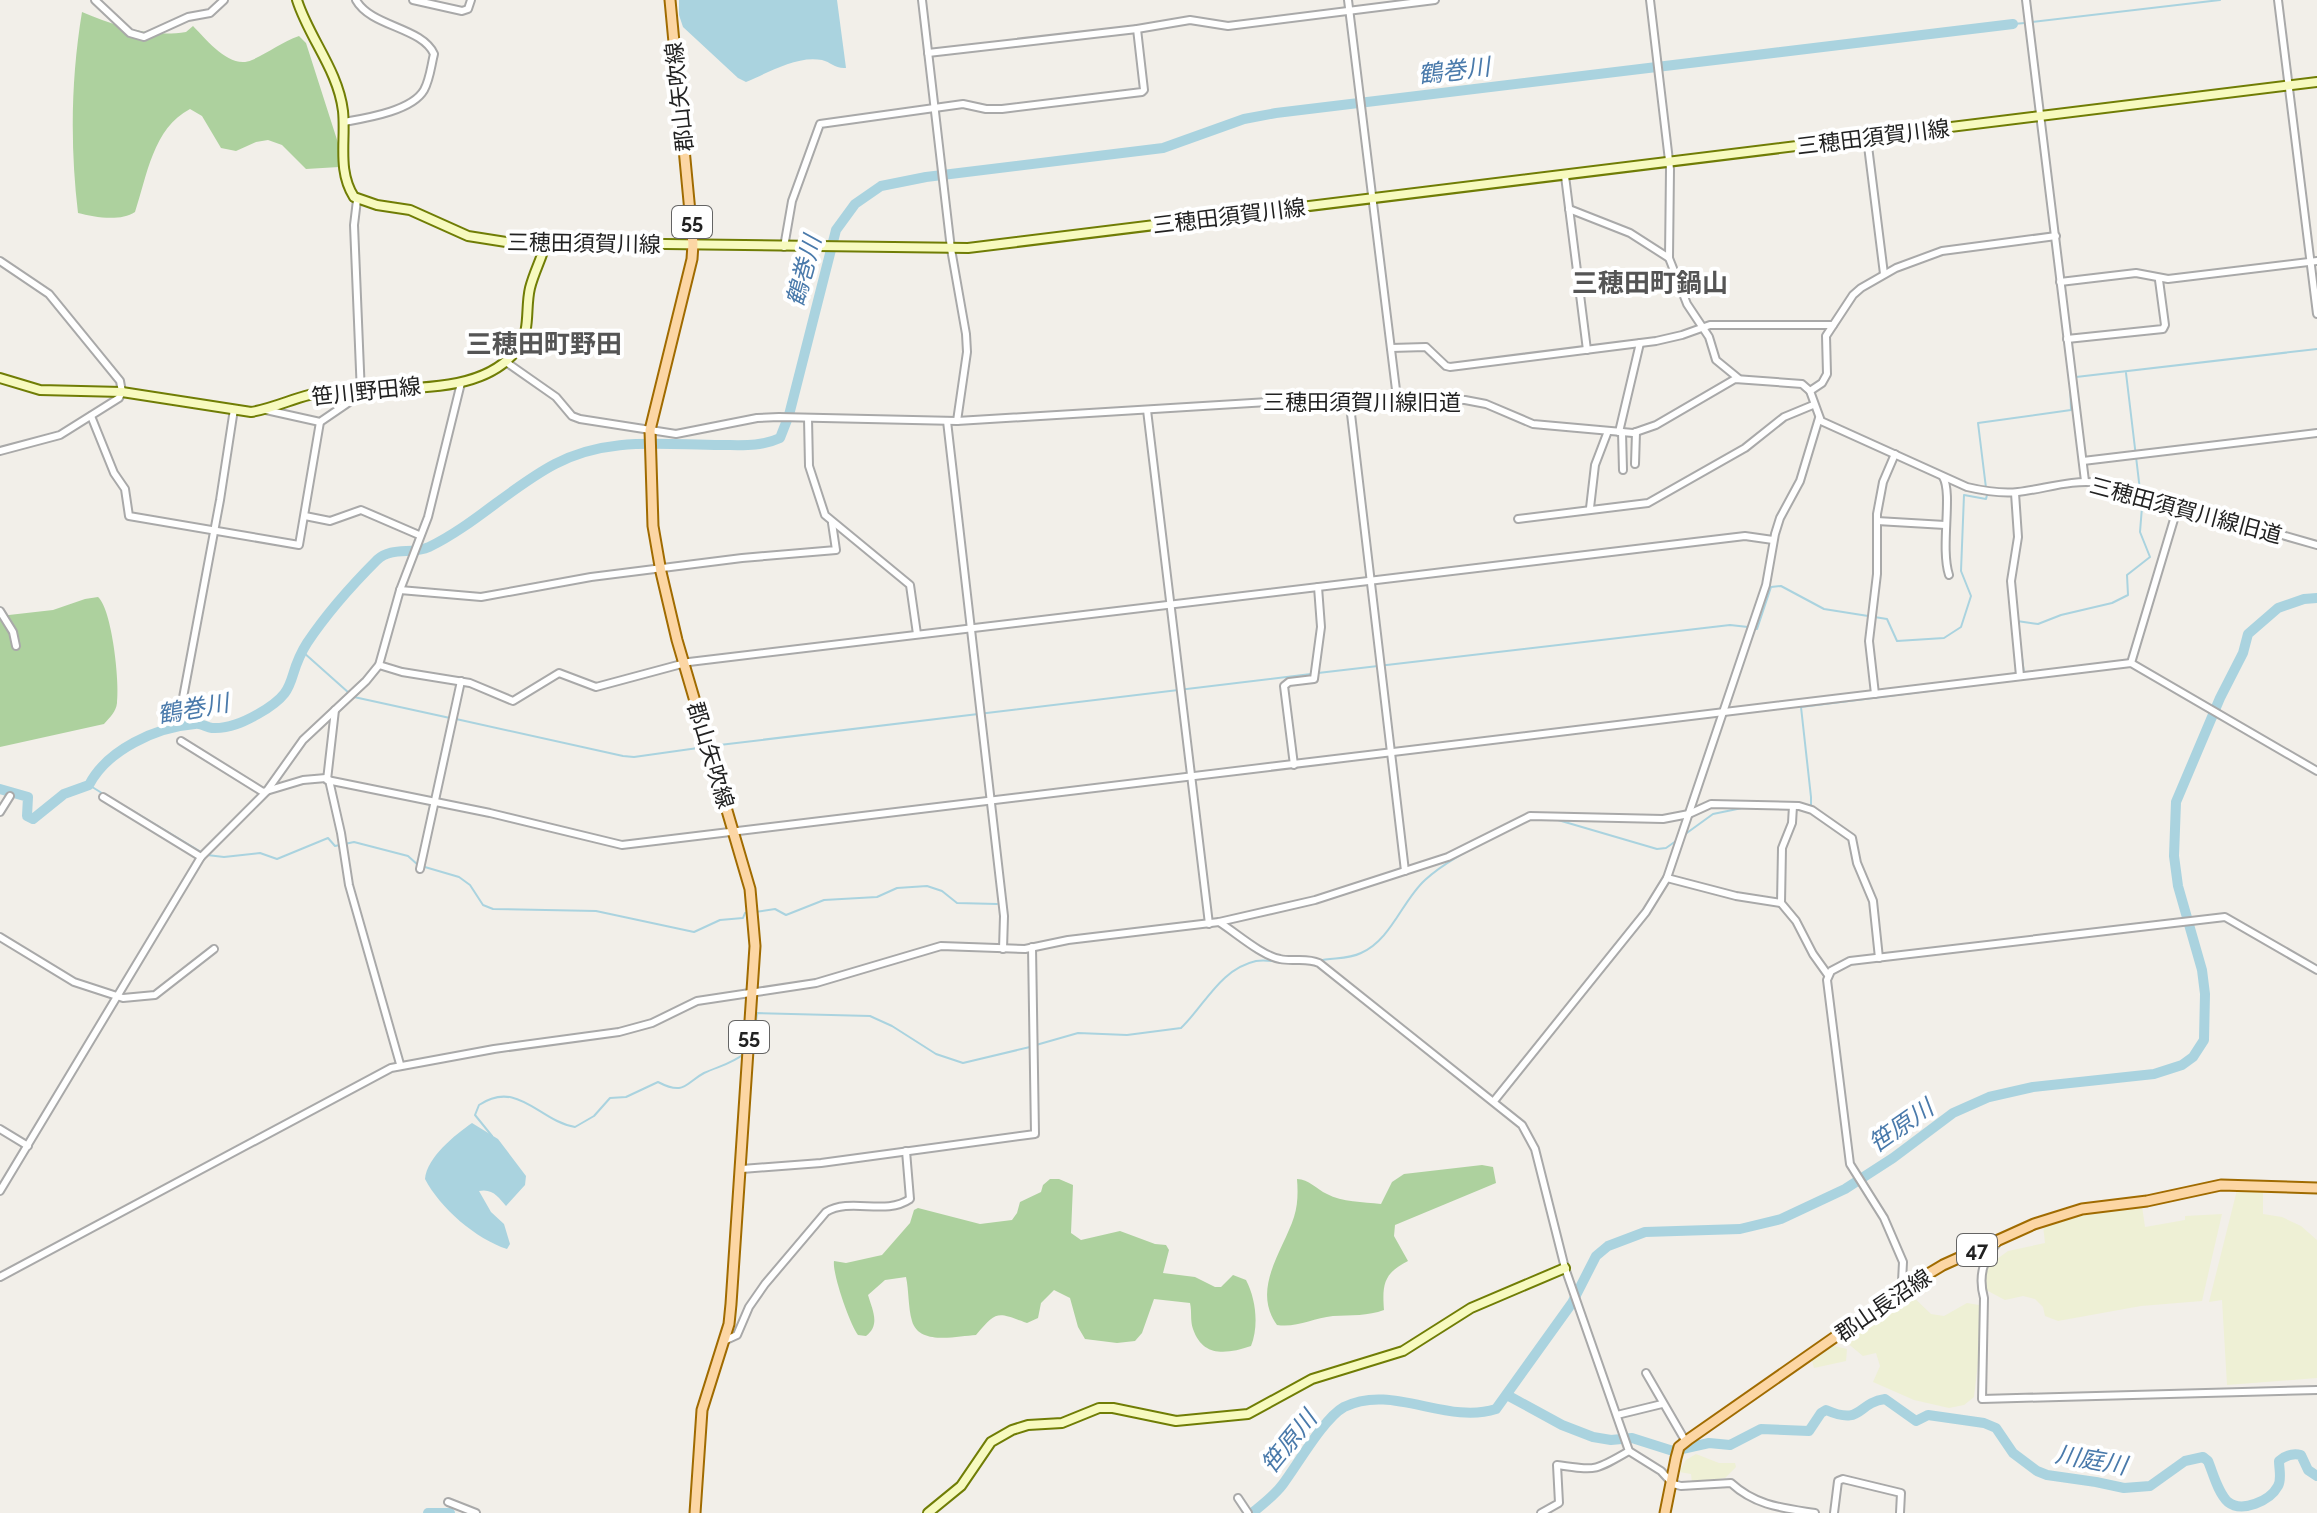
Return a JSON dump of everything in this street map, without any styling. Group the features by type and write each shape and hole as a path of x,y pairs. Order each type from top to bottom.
{"main road":[{"path":"297,0 335,82 344,122 344,174 350,193 357,200"},
{"name":"郡山矢吹線","path":"668,0 693,244 650,435 652,508 660,568 753,908 755,946 731,1304 724,1341 702,1410 695,1513"},
{"name":"三穂田須賀川線","path":"357,200 410,210 483,240 951,249 1669,164 2317,82"},
{"path":"506,362 520,346 526,331 529,289 546,242"},
{"name":"笹川野田線","path":"0,378 40,390 122,392 251,412 318,393 461,383 490,373 506,362"},
{"name":"郡山長沼線","path":"1665,1513 1679,1447 1908,1286 1943,1265 2034,1224 2101,1205 2147,1201 2221,1185 2317,1188"},
{"path":"928,1513 961,1486 991,1442 1012,1430 1028,1425 1062,1423 1099,1408 1176,1421 1248,1414 1312,1379 1403,1351 1471,1308 1565,1268"}],"street":[{"path":"95,0 130,33 144,37 188,17 210,13 224,0"},
{"path":"344,122 381,114 412,102 424,89 434,54 431,47 421,40 368,14 356,0"},
{"path":"413,0 464,11 471,0"},
{"path":"922,0 951,249 967,346 957,421"},
{"path":"1348,0 1397,398"},
{"path":"928,53 1197,20 1228,26 1435,0"},
{"path":"1494,1101 1646,912 1667,878 1766,585 1780,518 1800,481 1819,418 1810,391 1802,384 1738,378 1718,362 1709,337 1687,304 1669,258 1669,164 1650,0"},
{"path":"2278,0 2314,261 2317,314"},
{"path":"2026,1 2085,481"},
{"path":"784,247 792,201 820,124 967,104 1002,109 1142,92 1137,29"},
{"path":"1867,138 1884,274"},
{"path":"1565,176 1587,350"},
{"path":"91,416 114,473 125,489 128,515 299,545 320,422 361,394 354,217 357,200"},
{"path":"1569,209 1630,233 1669,258"},
{"path":"1810,391 1822,383 1827,374 1828,358 1824,340 1856,291 1884,274 1942,251 2056,236"},
{"path":"0,261 49,294 120,381 122,392 119,398 60,435 0,451"},
{"path":"2060,282 2136,273 2159,280 2314,261"},
{"path":"2067,339 2163,329 2159,280"},
{"path":"1391,348 1426,347 1448,367 1640,343 1677,337 1702,327 1833,325"},
{"path":"1623,470 1620,432 1640,343"},
{"name":"三穂田須賀川線旧道","path":"506,362 556,397 572,416 650,435 691,432 757,418 957,421 1349,397 1477,401 1528,423 1636,432 1656,425 1738,378"},
{"path":"0,1191 201,857 266,792 303,740 379,665 400,590 428,517 461,383"},
{"path":"1349,397 1405,871"},
{"path":"1518,519 1648,503 1745,448 1784,417 1813,405"},
{"path":"182,703 234,409"},
{"path":"266,410 320,422"},
{"path":"1147,410 1209,924"},
{"path":"808,418 810,472 825,515 910,585 917,634"},
{"name":"三穂田須賀川線旧道","path":"1819,418 1943,477 1990,492 2015,493 2085,481 2317,545"},
{"path":"947,421 1004,916 1003,949"},
{"path":"1590,508 1595,465 1608,431"},
{"path":"1635,464 1636,432"},
{"path":"2083,461 2317,433"},
{"path":"1875,694 1869,641 1877,574 1877,521 1883,482 1895,454"},
{"path":"1943,477 1948,489 1945,525 1949,575"},
{"path":"2015,493 2018,537 2011,581 2020,676"},
{"path":"2131,663 2178,506"},
{"path":"305,516 330,521 361,510 419,535"},
{"path":"1877,521 1945,525"},
{"path":"400,590 481,597 540,585 660,568 836,550 832,523"},
{"path":"379,665 402,672 461,681 513,701 559,673 596,687 684,663 1745,536 1773,540"},
{"path":"1294,765 1284,686 1314,679 1321,627 1318,587"},
{"path":"0,611 13,632 16,646"},
{"path":"181,741 266,792 303,780 328,779 622,845 2131,663 2317,771"},
{"path":"420,869 461,681"},
{"path":"335,710 328,779 349,885 400,1064"},
{"path":"0,812 10,796"},
{"path":"103,797 201,857"},
{"path":"0,1277 400,1064 619,1032 652,1023 697,1001 844,976 941,946 1032,947 1219,922 1349,891 1460,852 1530,816 1663,819 1689,814 1711,804 1793,806 1812,810 1852,838 1857,863 1873,901 1879,958"},
{"path":"1793,806 1792,823 1782,848 1781,903 1796,921 1828,975 1850,1164 1884,1218 1901,1255 1902,1282 1908,1286"},
{"path":"1667,878 1736,896 1781,903"},
{"path":"1828,975 1846,962 2226,917 2317,970"},
{"path":"1219,922 1281,960 1313,960 1319,963 1522,1125 1535,1149 1565,1268 1628,1449 1685,1487 1731,1483 1758,1502 1815,1513"},
{"path":"0,937 74,982 123,998 155,995 214,949"},
{"path":"742,1169 821,1163 1035,1134 1032,947"},
{"path":"0,1129 28,1146"},
{"path":"724,1341 737,1335 751,1303 826,1212 837,1207 871,1207 903,1203 910,1199 906,1151"},
{"path":"1999,1241 1984,1261 1980,1286 1984,1298 1982,1399 2317,1390"},
{"path":"1646,1373 1686,1443"},
{"path":"1617,1415 1662,1404"},
{"path":"1541,1513 1559,1503 1557,1465 1577,1470 1592,1469 1628,1449"},
{"path":"1834,1513 1838,1481 1843,1479 1901,1493 1900,1513"},
{"path":"1238,1498 1248,1513"},
{"path":"448,1502 476,1513"}],"green space":[{"path":"82,12 146,32 186,32 193,26 227,57 244,62 299,36 306,43 339,146 339,167 306,169 282,145 268,140 236,151 221,148 202,116 190,109 167,128 160,140 135,212 115,218 78,213 73,112"},
{"path":"98,597 107,616 114,647 118,693 114,712 104,724 0,747 0,616 53,610"},
{"path":"1482,1165 1493,1167 1496,1183 1395,1225 1394,1236 1408,1261 1386,1280 1384,1310 1277,1325 1267,1298 1268,1284 1295,1212 1297,1179 1339,1199 1381,1204 1392,1182 1404,1174"},
{"path":"1050,1179 1073,1185 1071,1233 1081,1240 1120,1231 1166,1245 1169,1250 1163,1273 1195,1277 1215,1287 1221,1287 1233,1275 1246,1280 1255,1313 1251,1346 1225,1352 1209,1349 1197,1338 1193,1329 1190,1303 1154,1299 1142,1333 1135,1341 1117,1343 1085,1339 1078,1327 1070,1298 1054,1290 1041,1303 1038,1318 1027,1323 1003,1315 993,1317 976,1335 930,1337 916,1329 912,1321 906,1277 885,1280 868,1295 874,1317 873,1327 866,1336 858,1335 842,1299 834,1261 846,1263 882,1255 910,1223 914,1210 918,1208 980,1224 1012,1220 1020,1202 1041,1192"},
{"path":"2237,1190 2263,1191 2263,1214 2282,1217 2301,1226 2317,1240 2317,1378 2227,1385 2222,1300 2209,1302"},
{"path":"2142,1206 2145,1227 2185,1220 2185,1216 2222,1214 2202,1301 2141,1306 2058,1321 2045,1316 2043,1307 2035,1299 2023,1296 2005,1300 1986,1290 1986,1267 2008,1251 2045,1243 2043,1225 2092,1210"},
{"path":"1909,1293 1931,1314 1944,1316 1967,1303 1979,1305 1982,1329 1974,1397 1964,1405 1949,1408 1914,1400 1873,1382 1880,1366 1876,1353 1863,1356 1840,1337"},
{"path":"1830,1345 1847,1349 1846,1361 1814,1368 1811,1357"},
{"path":"1696,1454 1719,1463 1735,1463 1736,1467 1725,1478 1692,1483 1691,1474 1679,1472 1686,1460"}],"water":[{"path":"679,0 837,0 846,68 822,60 803,60 746,82 683,27"},
{"path":"472,1123 498,1139 526,1176 525,1185 506,1206 492,1192 479,1191 491,1212 504,1224 510,1244 507,1249 483,1238 460,1221 440,1201 425,1179 436,1155"}],"waterway":[{"path":"2031,22 2220,0"},
{"path":"2013,24 2025,23"},
{"name":"鶴巻川","path":"0,789 28,797 27,816 33,819 64,794 89,785 108,761 134,742 180,726 199,724 212,728 224,727 258,714 287,690 307,643 340,600 377,560 389,553 429,547 555,464 595,449 616,446 751,445 780,438 789,415 836,230 855,204 881,186 926,177 1163,148 1244,119 1276,113 2013,24"},
{"path":"2076,377 2317,349"},
{"path":"2017,621 2038,624 2112,603 2128,595 2127,575 2150,557 2140,532 2142,507 2126,373"},
{"path":"1986,488 1978,423 2071,410 2070,378"},
{"path":"1754,629 1757,629 1771,587 1781,586 1824,609 1887,619 1897,641 1944,638 1961,627 1971,596 1961,571 1964,495 1986,499 1987,495"},
{"name":"笹原川","path":"1252,1513 1280,1488 1320,1431 1344,1407 1381,1399 1458,1412 1477,1413 1496,1409 1572,1303 1596,1256 1608,1246 1645,1232 1740,1229 1781,1219 1845,1189 1953,1113 1989,1097 2033,1087 2154,1074 2182,1065 2193,1057 2204,1040 2205,994 2202,970 2178,886 2174,856 2176,802 2220,698 2243,653 2248,634 2278,608 2317,598"},
{"path":"1318,673 1730,625 1748,627"},
{"path":"2019,636 2024,673"},
{"path":"303,652 349,693"},
{"path":"711,746 1311,674"},
{"path":"1807,805 1811,806 1811,797 1801,707 2024,679"},
{"path":"354,697 450,718"},
{"path":"456,719 623,756 705,747"},
{"path":"89,785 105,795"},
{"path":"128,808 201,852"},
{"path":"1684,835 1713,814 1742,808"},
{"path":"1558,820 1657,849 1666,848 1676,841"},
{"path":"1318,961 1350,957 1371,947 1388,930 1425,880 1451,860 1499,835"},
{"path":"207,855 224,857 260,853 277,859 328,838 335,846 354,842 408,856 418,865 459,877 470,885 483,905 493,909 596,911 694,932 720,920 743,918 749,912"},
{"path":"755,912 775,909 786,915 824,900 877,897 897,888 927,886 942,891 957,903 997,904"},
{"path":"1036,1045 1078,1033 1127,1035 1181,1028 1214,989 1243,965 1268,960 1288,963"},
{"path":"753,1047 757,1013 870,1016 936,1054 963,1063 1030,1047"},
{"path":"492,1136 475,1115 479,1105 493,1098 517,1099 575,1127 594,1116 610,1098 626,1097 658,1082 679,1088 745,1053"},
{"name":"川庭川","path":"1507,1395 1562,1425 1593,1437 1611,1440 1632,1438 1673,1451 1709,1443 1730,1445 1761,1429 1809,1431 1826,1410 1853,1415 1885,1399 1916,1421 1928,1415 1984,1423 1996,1428 2013,1453 2047,1475 2124,1488 2150,1486 2185,1461 2203,1457 2208,1461 2224,1498 2241,1506 2255,1504 2274,1491 2280,1480 2279,1461 2287,1456 2301,1455 2308,1470 2317,1476"},
{"name":"笹原川","path":"428,1513 450,1513"}],"district":[{"name":"三穂田町鍋山","path":"1650,283"},
{"name":"三穂田町野田","path":"544,344"}]}
